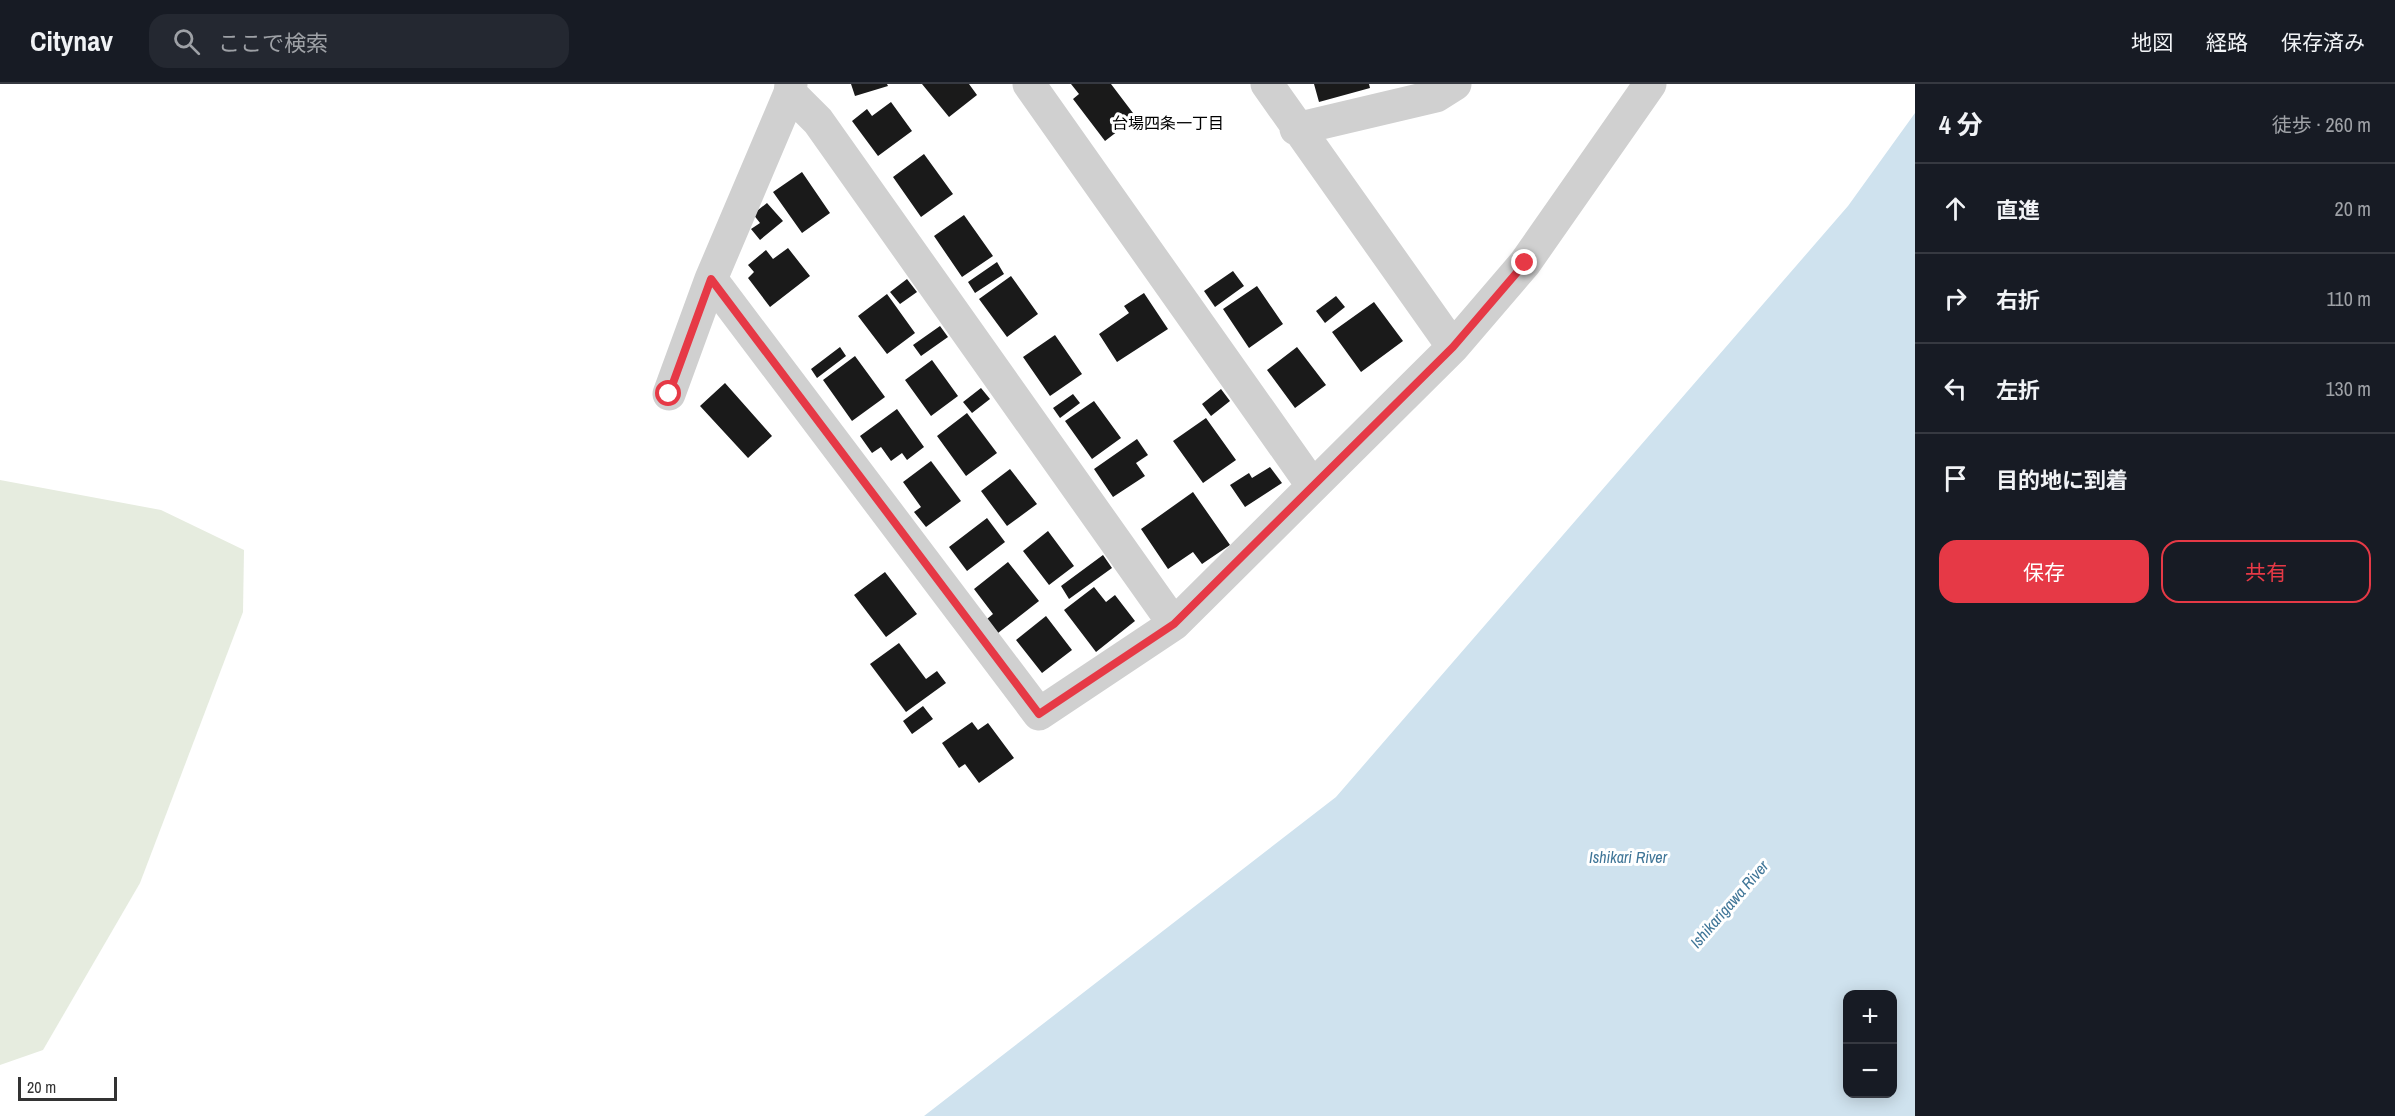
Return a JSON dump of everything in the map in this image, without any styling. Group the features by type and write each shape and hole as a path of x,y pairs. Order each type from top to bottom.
{"street":[{"path":"1029,84 1312,485"},
{"path":"1267,84 1296,129 1453,347"},
{"path":"1296,129 1436,96 1455,84"},
{"path":"711,279 1039,714 1174,624 1453,347 1525,263 1650,84"},
{"path":"669,394 711,279 790,88 818,121 1174,624"}],"shaded area":[{"path":"0,480 161,510 244,550 243,612 140,883 43,1050 0,1065"}],"water":[{"name":"Ishikari River","path":"1915,113 1915,1116 924,1116 1336,797 1848,206"}],"building":[{"path":"851,84 887,84 888,86 855,96"},
{"path":"922,84 969,84 977,95 949,117"},
{"path":"1071,84 1111,84 1136,117 1105,141 1073,99 1079,94"},
{"path":"1314,84 1369,84 1370,88 1319,102"},
{"path":"891,102 912,131 878,156 852,121 867,109 872,116"},
{"path":"924,154 953,194 921,217 893,177"},
{"path":"802,172 830,213 802,233 773,192"},
{"path":"767,203 783,221 760,240 751,229 760,223 753,214"},
{"path":"964,215 993,256 962,277 934,236"},
{"path":"788,248 810,276 770,307 748,278 754,272 748,265 766,250 773,259"},
{"path":"997,262 1004,274 975,293 968,282"},
{"path":"1233,271 1244,286 1215,307 1204,291"},
{"path":"1011,276 1038,314 1007,337 979,299"},
{"path":"907,279 917,292 900,304 890,292"},
{"path":"1257,286 1283,324 1249,348 1223,309"},
{"path":"1144,293 1168,329 1117,362 1099,334 1129,313 1124,306"},
{"path":"887,294 915,333 887,354 858,316"},
{"path":"1336,296 1345,307 1325,323 1316,311"},
{"path":"1374,302 1403,341 1361,372 1332,332"},
{"path":"940,326 948,337 921,356 913,345"},
{"path":"1055,335 1082,374 1050,396 1023,357"},
{"path":"840,347 846,356 817,378 811,369"},
{"path":"1297,347 1326,385 1295,408 1267,370"},
{"path":"855,356 885,397 852,421 823,380"},
{"path":"932,360 958,396 931,416 905,380"},
{"path":"725,383 772,436 748,458 700,406"},
{"path":"981,388 990,399 972,413 963,402"},
{"path":"1221,389 1230,401 1211,416 1202,404"},
{"path":"1073,394 1080,403 1060,418 1053,408"},
{"path":"1094,401 1121,438 1092,459 1065,421"},
{"path":"897,409 924,447 907,460 902,453 891,461 881,447 872,453 860,436"},
{"path":"967,413 997,453 966,476 937,436"},
{"path":"1206,418 1236,460 1203,483 1173,441"},
{"path":"1137,439 1148,455 1136,463 1145,476 1113,497 1094,469"},
{"path":"931,461 961,501 926,527 914,512 921,507 903,482"},
{"path":"1270,467 1282,483 1245,507 1230,485 1249,473 1252,478"},
{"path":"1010,469 1037,504 1007,526 981,491"},
{"path":"1193,492 1230,545 1202,564 1193,552 1168,569 1141,529"},
{"path":"987,518 1005,542 967,571 949,547"},
{"path":"1048,531 1074,566 1049,585 1023,551"},
{"path":"1103,555 1112,568 1069,599 1061,586"},
{"path":"1008,562 1039,601 998,633 987,619 993,614 974,589"},
{"path":"885,572 917,614 886,637 854,595"},
{"path":"1094,587 1106,602 1115,595 1135,621 1096,652 1064,610"},
{"path":"1046,616 1072,650 1042,673 1016,640"},
{"path":"899,643 926,679 937,671 946,683 906,712 870,664"},
{"path":"923,706 933,719 912,734 903,721"},
{"path":"972,722 978,730 988,723 1014,758 979,783 965,764 959,768 942,743"}],"district":[{"name":"台場四条一丁目","path":"1168,123"}],"route":[{"path":"669,394 711,279 1039,714 1174,624 1453,347 1525,263"}],"water label":[{"name":"Ishikarigawa River","path":"1729,904"}]}
